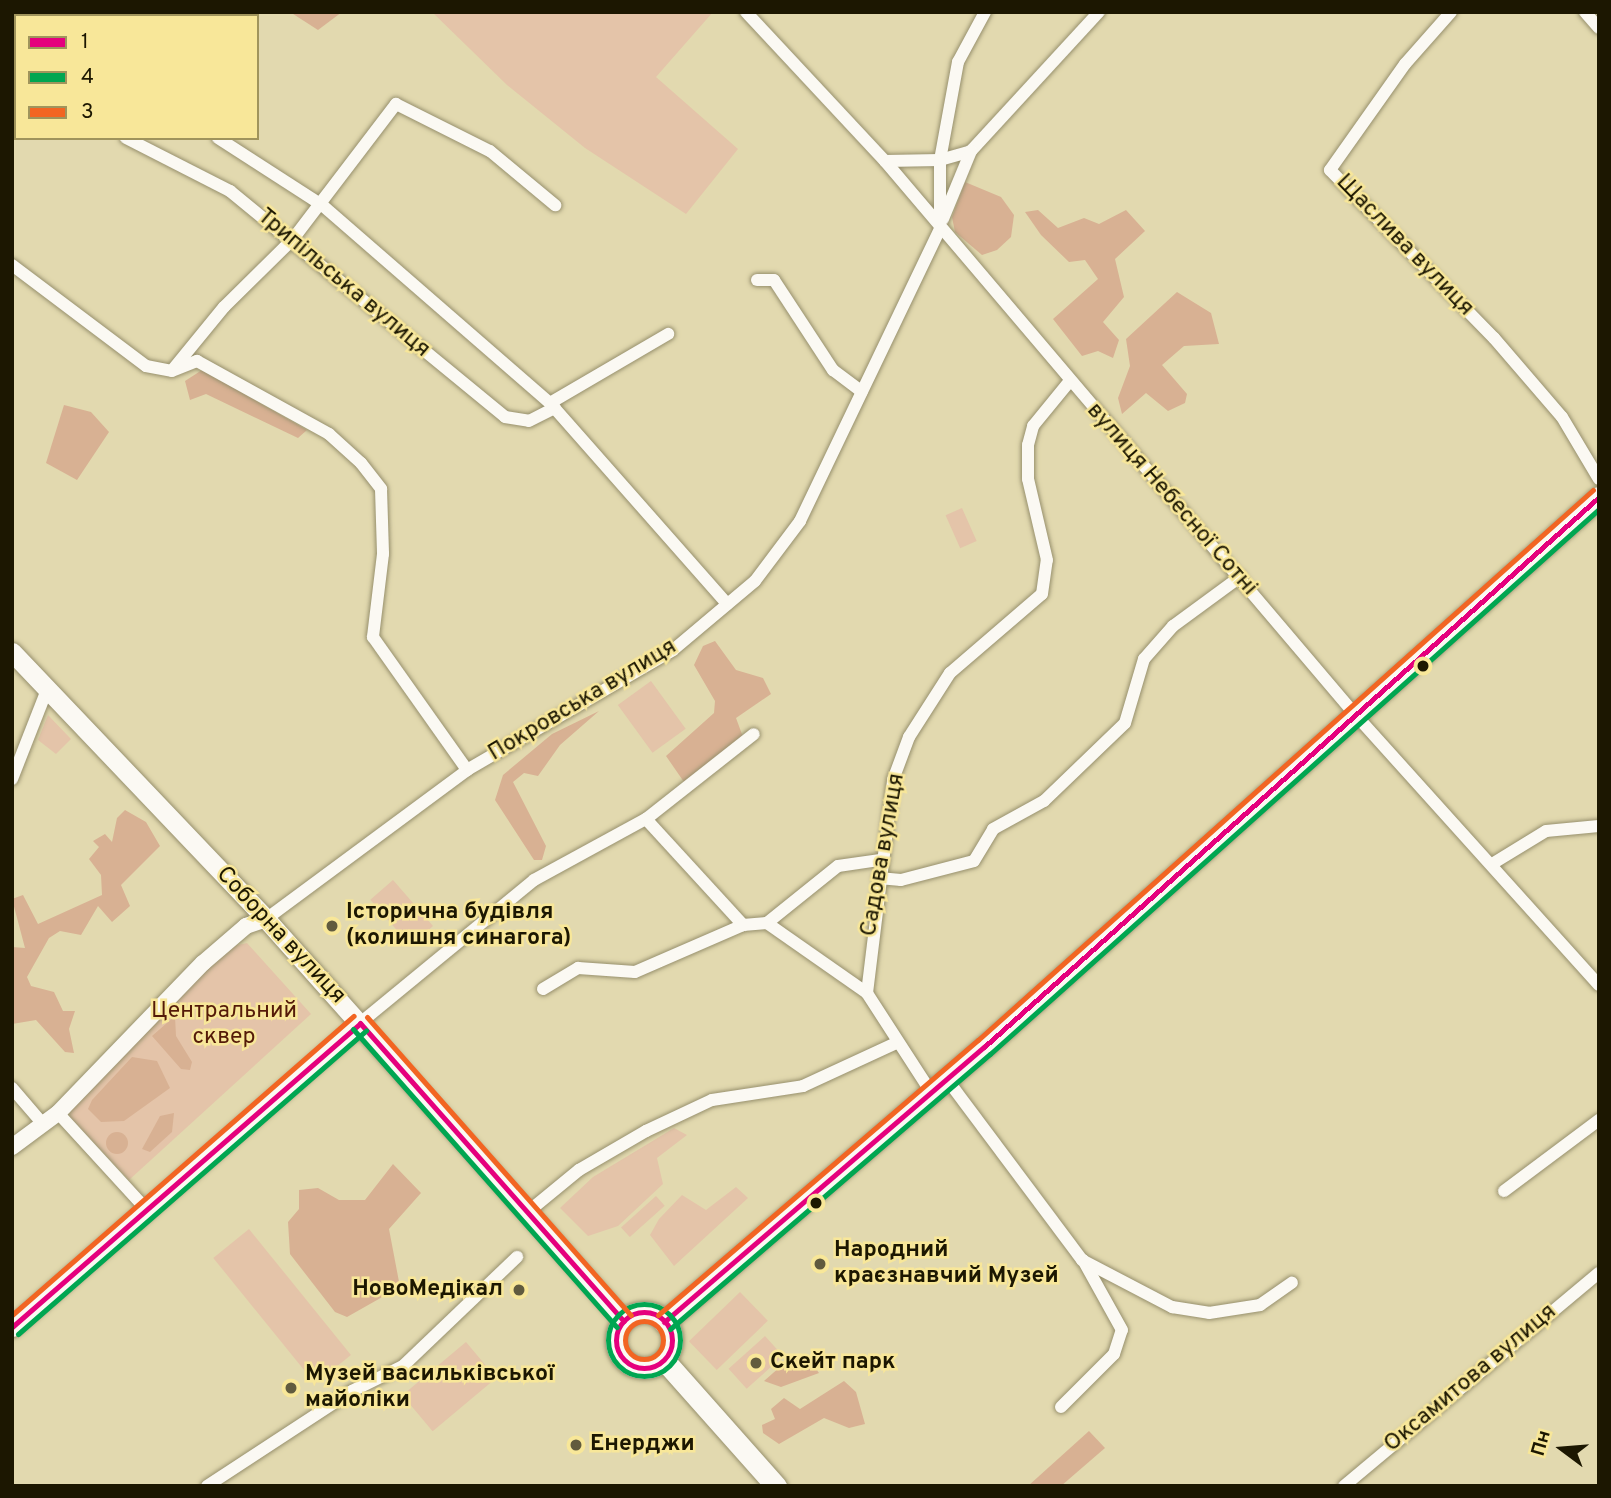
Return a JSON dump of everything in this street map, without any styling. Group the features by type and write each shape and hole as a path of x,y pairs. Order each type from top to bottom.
{"main road":[{"path":"664,1322 938,1084 1353,712 1599,497"},
{"name":"Соборна вулиця","path":"12,652 266,919 529,1211 624,1321"},
{"path":"12,1328 144,1207 360,1023"},
{"path":"644,1312 664,1322 671,1342 664,1360 637,1367 621,1357 616,1340 624,1321 644,1312"},
{"path":"664,1360 776,1486"}],"street":[{"name":"вулиця Небесної Сотні","path":"746,12 885,161 1069,382 1240,577 1353,712 1599,985"},
{"name":"Покровська вулиця","path":"266,919 467,769 673,650 755,581 800,521 940,229 940,160 958,62 985,12"},
{"path":"940,229 971,151 1100,12"},
{"name":"Щаслива вулиця","path":"1451,12 1405,64 1330,170 1520,368 1594,462 1599,479"},
{"path":"1585,12 1599,28"},
{"path":"172,371 224,307 293,239 322,205 396,104 490,150 555,205"},
{"name":"Трипільська вулиця","path":"130,140 220,185 293,239 505,416 529,421 667,334"},
{"name":"Трипільська вулиця","path":"221,140 322,205 553,405 727,604"},
{"path":"885,161 940,160 971,151"},
{"path":"12,265 146,366 172,371 197,361 329,434 381,489 383,554 373,638 467,769"},
{"path":"757,279 774,279 833,370 862,392"},
{"name":"Садова вулиця","path":"867,993 879,860 893,780 928,705 966,655 1042,594 1047,559 1028,479 1028,445 1033,426 1069,382"},
{"path":"879,877 901,880 974,861 993,829 1045,801 1125,723 1144,659 1173,626 1240,577"},
{"path":"12,779 48,687"},
{"path":"360,1023 534,880 646,819 754,734"},
{"path":"646,819 743,925"},
{"path":"1492,864 1546,831 1599,826"},
{"path":"543,989 578,968 635,972 743,925 766,923 838,866 879,860"},
{"path":"12,1147 58,1113 203,963 246,926 266,919"},
{"path":"766,923 867,993 896,1043 938,1084 1083,1260 1122,1330 1114,1354 1061,1407"},
{"path":"529,1211 579,1170 679,1115 712,1100 803,1086 896,1043"},
{"path":"12,1088 43,1124"},
{"path":"58,1113 144,1207"},
{"path":"1504,1191 1599,1120"},
{"path":"207,1486 352,1391 403,1366 517,1256"},
{"path":"1083,1260 1172,1307 1209,1313 1260,1305 1292,1283"},
{"name":"Оксамитова вулиця","path":"1344,1486 1599,1273"}],"green space":[{"path":"432,12 713,12 656,77 738,149 686,214 585,148 507,85"},
{"path":"962,508 977,541 960,548 946,515"},
{"path":"651,681 686,729 653,753 618,705"},
{"path":"48,715 71,739 56,754 38,740"},
{"path":"393,880 433,926 410,946 370,900"},
{"name":"Центральний сквер","path":"247,943 311,1014 129,1180 70,1117 70,1107 152,1020 234,946"},
{"path":"674,1128 687,1135 657,1158 663,1184 618,1226 588,1236 560,1208 593,1177"},
{"path":"736,1187 748,1198 674,1266 650,1235 659,1219 682,1195 706,1210"},
{"path":"656,1196 665,1206 630,1237 621,1227"},
{"path":"249,1229 351,1355 315,1384 213,1258"},
{"path":"740,1292 768,1321 717,1370 689,1341"},
{"name":"Скейт парк","path":"765,1336 783,1356 747,1389 729,1369"},
{"path":"466,1342 496,1378 433,1431 402,1395"}],"shaded area":[{"path":"290,12 342,12 318,30"},
{"path":"965,182 1001,197 1014,215 1011,237 997,250 982,255 955,232 952,217"},
{"path":"1038,210 1058,228 1084,218 1099,224 1126,210 1145,231 1115,259 1124,297 1103,322 1119,340 1113,358 1098,351 1082,356 1053,319 1098,279 1085,260 1069,262 1041,235 1025,212"},
{"path":"1177,292 1211,313 1219,344 1184,346 1162,365 1187,394 1185,403 1168,411 1146,393 1122,414 1118,398 1130,366 1126,339"},
{"path":"202,370 307,430 298,438 206,394 190,400 185,381"},
{"path":"64,405 91,412 109,432 77,480 46,463"},
{"path":"715,641 736,670 763,678 771,694 736,718 743,737 684,782 666,756 714,713 715,701 694,665 703,646"},
{"path":"599,711 560,745 538,776 524,773 513,782 546,846 542,860 534,860 495,800 503,775 552,734"},
{"path":"125,810 146,822 160,846 121,885 130,906 112,922 98,906 81,935 60,931 49,938 27,977 31,986 54,992 63,1011 75,1011 69,1029 74,1053 65,1052 36,1020 12,1024 12,947 25,948 12,899 23,895 38,924 102,895 101,875 89,859 99,847 93,841 105,834 112,842 117,818"},
{"path":"175,1016 176,1036 192,1062 190,1070 181,1069 152,1036"},
{"path":"132,1057 157,1061 170,1088 124,1121 101,1122 88,1109 92,1100"},
{"path":"174,1113 172,1132 150,1152 142,1149 160,1116"},
{"path":"117,1132 125,1135 128,1143 125,1151 117,1154 109,1151 106,1143 109,1135"},
{"path":"393,1164 421,1193 389,1229 400,1287 347,1317 335,1312 290,1254 288,1222 299,1209 299,1190 318,1188 339,1200 365,1200"},
{"path":"789,1359 810,1361 819,1373 781,1387 764,1381"},
{"path":"844,1381 856,1392 865,1424 849,1428 824,1418 779,1444 763,1433 762,1425 775,1419 771,1409 784,1398 800,1409"},
{"path":"1089,1431 1105,1448 1061,1486 1028,1486"}],"transit line":[{"name":"3","path":"658,1315 978,1040 1593,490"},
{"name":"1","path":"664,1322 984,1047 1599,497"},
{"name":"4","path":"670,1329 990,1054 1599,509"},
{"name":"3","path":"12,1315 354,1016"},
{"name":"3","path":"367,1017 631,1315"},
{"name":"1","path":"360,1023 624,1321"},
{"name":"1","path":"12,1327 360,1023"},
{"name":"4","path":"353,1029 617,1327"},
{"name":"4","path":"18,1334 366,1030"},
{"name":"4","path":"651,1304 670,1314 678,1326 680,1340 678,1354 670,1366 658,1374 637,1376 618,1366 610,1354 608,1333 618,1314 630,1306 651,1304"},
{"name":"1","path":"644,1312 659,1317 667,1325 672,1340 667,1355 659,1363 644,1368 629,1363 621,1355 616,1340 621,1325 629,1317 644,1312"},
{"name":"3","path":"644,1321 657,1327 663,1340 657,1353 644,1359 631,1353 625,1340 631,1327 644,1321"}],"place":[{"name":"Історична будівля (колишня синагога)","path":"332,926"},
{"name":"Народний краєзнавчий Музей","path":"820,1264"},
{"name":"НовоМедікал","path":"519,1290"},
{"name":"Скейт парк","path":"756,1363"},
{"name":"Музей васильківської майоліки","path":"291,1388"},
{"name":"Енерджи","path":"576,1445"}]}
